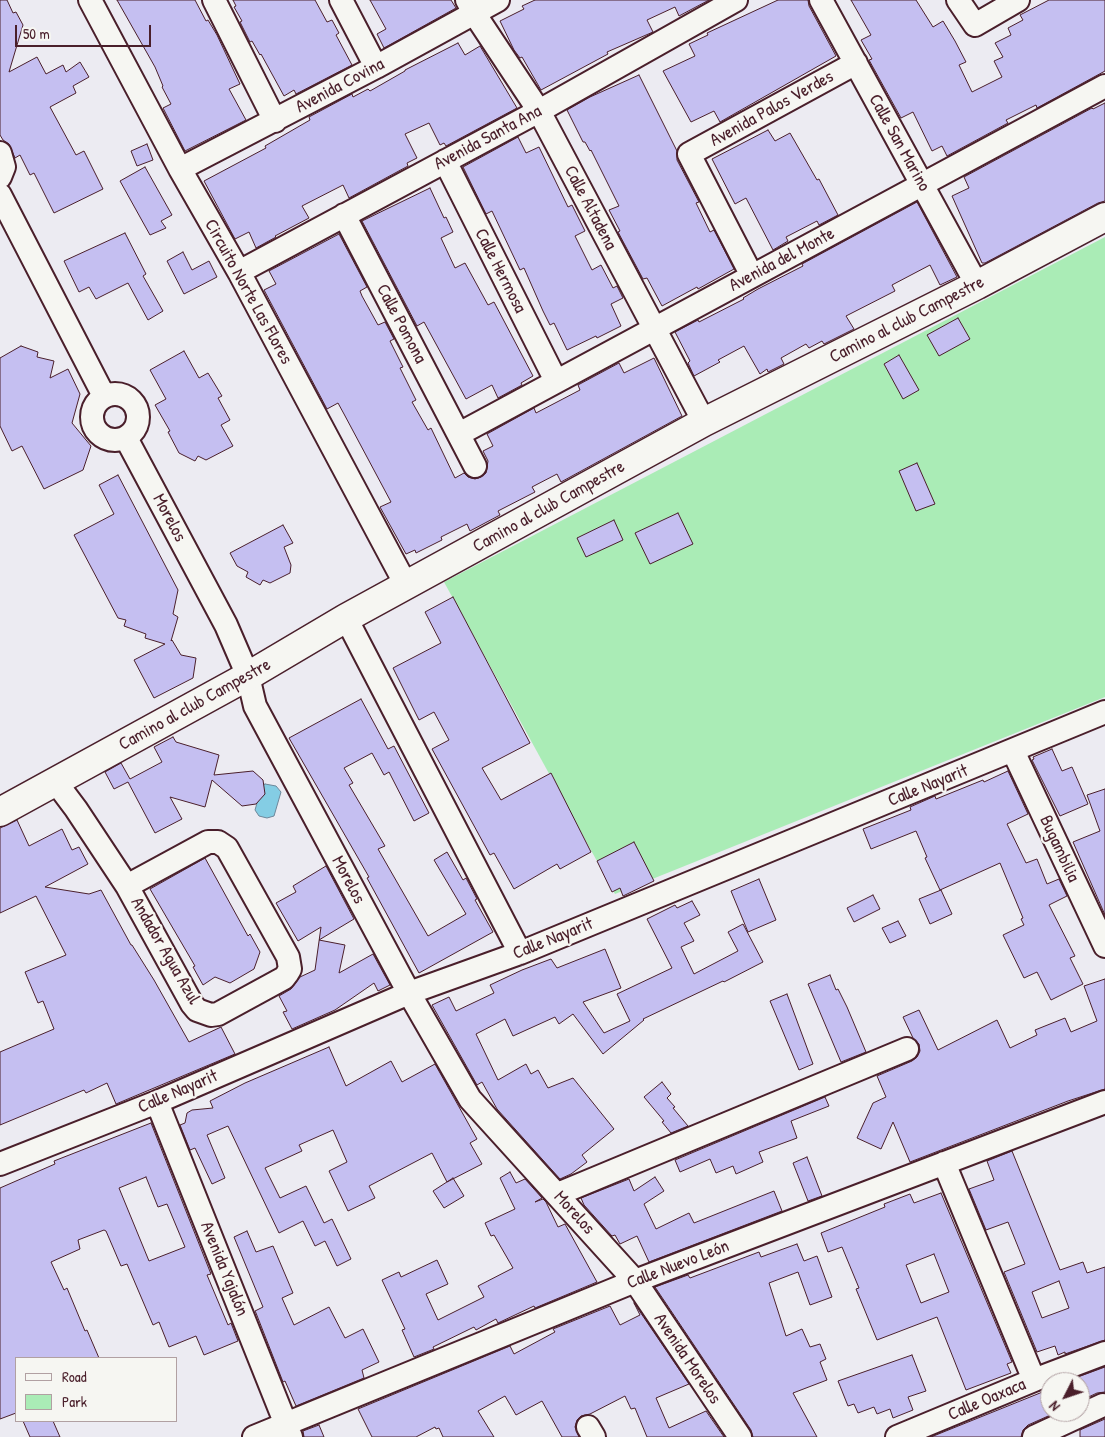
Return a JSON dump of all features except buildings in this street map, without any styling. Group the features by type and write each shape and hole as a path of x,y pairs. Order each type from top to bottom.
{"main road":[{"name":"Camino al club Campestre","path":"0,812 248,676 346,618 704,422 977,285 1105,217"}],"street":[{"name":"Circuito Norte Las Flores","path":"90,0 180,169 239,272 406,585"},
{"path":"214,0 275,120"},
{"path":"341,0 376,68"},
{"name":"Avenida Covina","path":"180,169 376,68 470,7 498,0"},
{"name":"Avenida Santa Ana","path":"239,272 538,111 736,0"},
{"name":"Calle San Marino","path":"821,0 977,285"},
{"path":"958,0 975,25 1018,0"},
{"name":"Calle Altadena","path":"470,7 538,111 704,422"},
{"name":"Avenida Palos Verdes","path":"752,276 689,154 856,63"},
{"name":"Avenida del Monte","path":"458,434 1105,86"},
{"path":"0,154 4,160 4,167 0,178"},
{"name":"Calle Hermosa","path":"445,161 556,380"},
{"path":"0,195 104,396"},
{"name":"Calle Pomona","path":"344,215 475,466"},
{"path":"120,394 128,398 137,410 139,418 137,426 133,433 126,438 110,440 97,432 93,424 94,408 104,396 120,394"},
{"name":"Morelos","path":"126,438 226,625 248,676 255,706 409,994 470,1099 635,1281"},
{"path":"346,618 520,953"},
{"name":"Calle Nayarit","path":"0,1164 157,1102 409,994 520,953 1105,712"},
{"name":"Bugambilia","path":"1013,751 1105,946"},
{"name":"Andador Agua Azul","path":"55,781 127,886 192,1004 204,1013 218,1014 284,978 290,969 288,957 226,848 218,842 208,842 127,886"},
{"path":"558,1194 907,1049"},
{"name":"Avenida Yajalón","path":"157,1102 289,1431"},
{"name":"Calle Nuevo León","path":"254,1437 289,1431 635,1281 1105,1102"},
{"path":"944,1163 1034,1380"},
{"name":"Avenida Morelos","path":"635,1281 740,1437"},
{"name":"Calle Oaxaca","path":"897,1437 1105,1352"},
{"path":"1034,1437 1103,1405"}],"green space":[{"path":"1105,237 1105,697 615,894 444,582"}],"water":[{"path":"265,784 276,786 281,792 274,816 267,818 259,816 255,810 262,786"}]}
